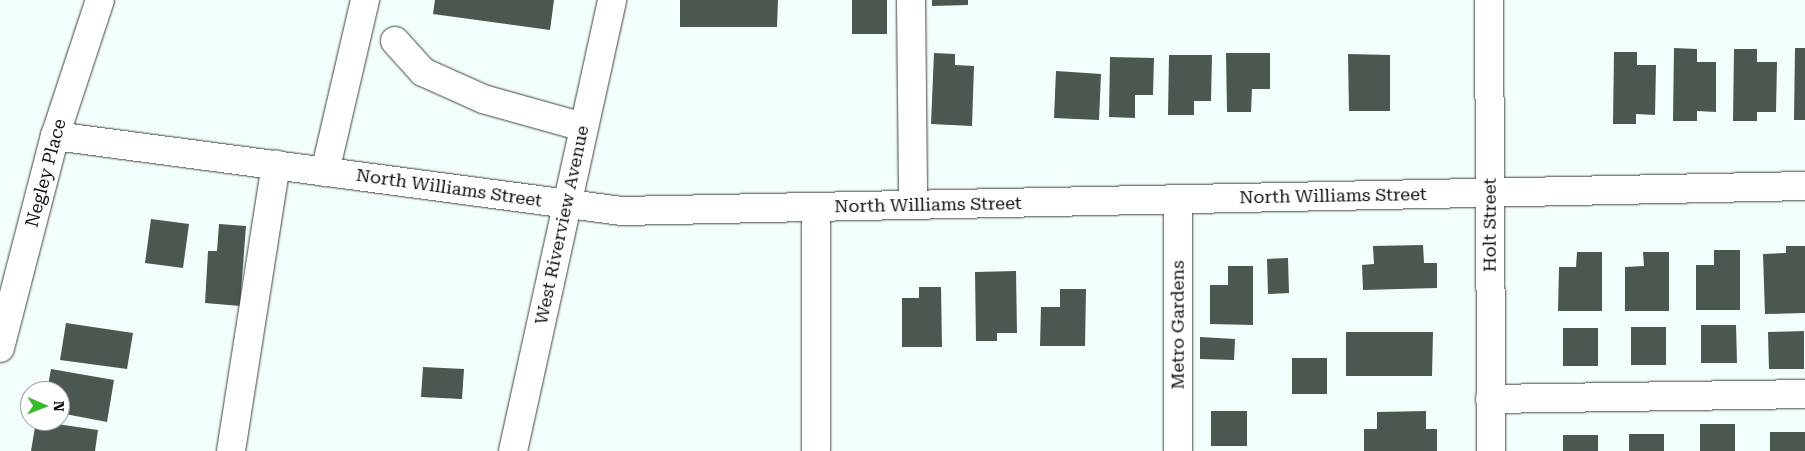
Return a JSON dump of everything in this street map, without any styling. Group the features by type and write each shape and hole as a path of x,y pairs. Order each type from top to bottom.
{"street":[{"name":"Negley Place","path":"0,348 56,136 100,0"},
{"path":"325,172 365,0"},
{"name":"West Riverview Avenue","path":"514,451 565,204 612,0"},
{"path":"911,0 913,205"},
{"name":"Holt Street","path":"1489,0 1491,451"},
{"path":"395,41 422,72 483,99 583,127"},
{"name":"North Williams Street","path":"56,136 622,211 1805,186"},
{"path":"232,451 276,165"},
{"name":"Metro Gardens","path":"1178,199 1178,451"},
{"path":"816,207 816,451"},
{"path":"1490,399 1805,394"}],"building":[{"path":"435,0 554,0 550,30 433,14"},
{"path":"680,0 778,0 777,27 680,27"},
{"path":"852,0 887,0 887,34 852,34"},
{"path":"932,0 968,0 968,5 932,6"},
{"path":"1674,48 1697,49 1697,62 1716,62 1716,112 1697,111 1697,121 1673,121"},
{"path":"1795,48 1805,48 1805,120 1794,120"},
{"path":"1734,49 1757,49 1757,62 1777,62 1776,112 1757,112 1757,121 1733,121"},
{"path":"1614,52 1637,52 1637,65 1656,65 1655,115 1636,114 1636,124 1613,124"},
{"path":"934,53 955,54 955,65 974,66 972,126 931,124"},
{"path":"1226,53 1270,53 1270,89 1252,89 1251,112 1227,112"},
{"path":"1348,54 1390,55 1390,111 1349,111"},
{"path":"1169,55 1212,55 1211,101 1194,101 1194,115 1168,115"},
{"path":"1110,57 1154,58 1153,95 1135,95 1135,118 1109,117"},
{"path":"1056,71 1101,74 1099,120 1054,118"},
{"path":"151,219 189,224 183,268 145,263"},
{"path":"219,224 246,226 240,306 205,303 208,251 217,251"},
{"path":"1423,245 1424,263 1437,263 1437,288 1363,290 1362,265 1374,264 1373,246"},
{"path":"1786,246 1805,246 1805,313 1765,314 1763,254 1786,253"},
{"path":"1714,250 1740,250 1740,310 1696,310 1696,265 1714,265"},
{"path":"1577,252 1602,252 1602,311 1558,311 1559,267 1576,267"},
{"path":"1643,252 1669,252 1669,311 1625,311 1625,267 1644,266"},
{"path":"1288,258 1289,293 1268,294 1267,259"},
{"path":"1228,266 1253,266 1253,325 1210,324 1210,285 1228,285"},
{"path":"1016,271 1017,333 997,333 997,341 976,341 975,272"},
{"path":"919,287 941,287 942,347 902,347 902,298 919,298"},
{"path":"1060,289 1086,289 1085,346 1040,346 1041,307 1060,307"},
{"path":"66,323 133,333 127,369 60,360"},
{"path":"1701,325 1736,325 1737,363 1701,363"},
{"path":"1631,327 1666,327 1666,365 1631,365"},
{"path":"1563,328 1598,328 1598,366 1563,366"},
{"path":"1804,331 1804,369 1769,369 1768,332"},
{"path":"1346,332 1433,332 1432,376 1346,376"},
{"path":"1200,337 1235,339 1234,360 1200,359"},
{"path":"1292,358 1327,358 1327,394 1292,394"},
{"path":"423,367 464,369 462,399 421,397"},
{"path":"51,369 114,380 107,422 70,415 70,381 49,381"},
{"path":"1211,411 1247,411 1247,446 1211,446"},
{"path":"1426,411 1426,429 1437,429 1437,451 1364,451 1364,429 1377,429 1377,412"},
{"path":"1700,424 1735,424 1735,451 1700,451"},
{"path":"70,426 98,430 95,451 31,451 34,431 70,431"},
{"path":"1770,432 1805,432 1805,451 1770,451"},
{"path":"1629,434 1664,434 1664,451 1629,451"},
{"path":"1563,435 1598,435 1598,451 1563,451"}]}
